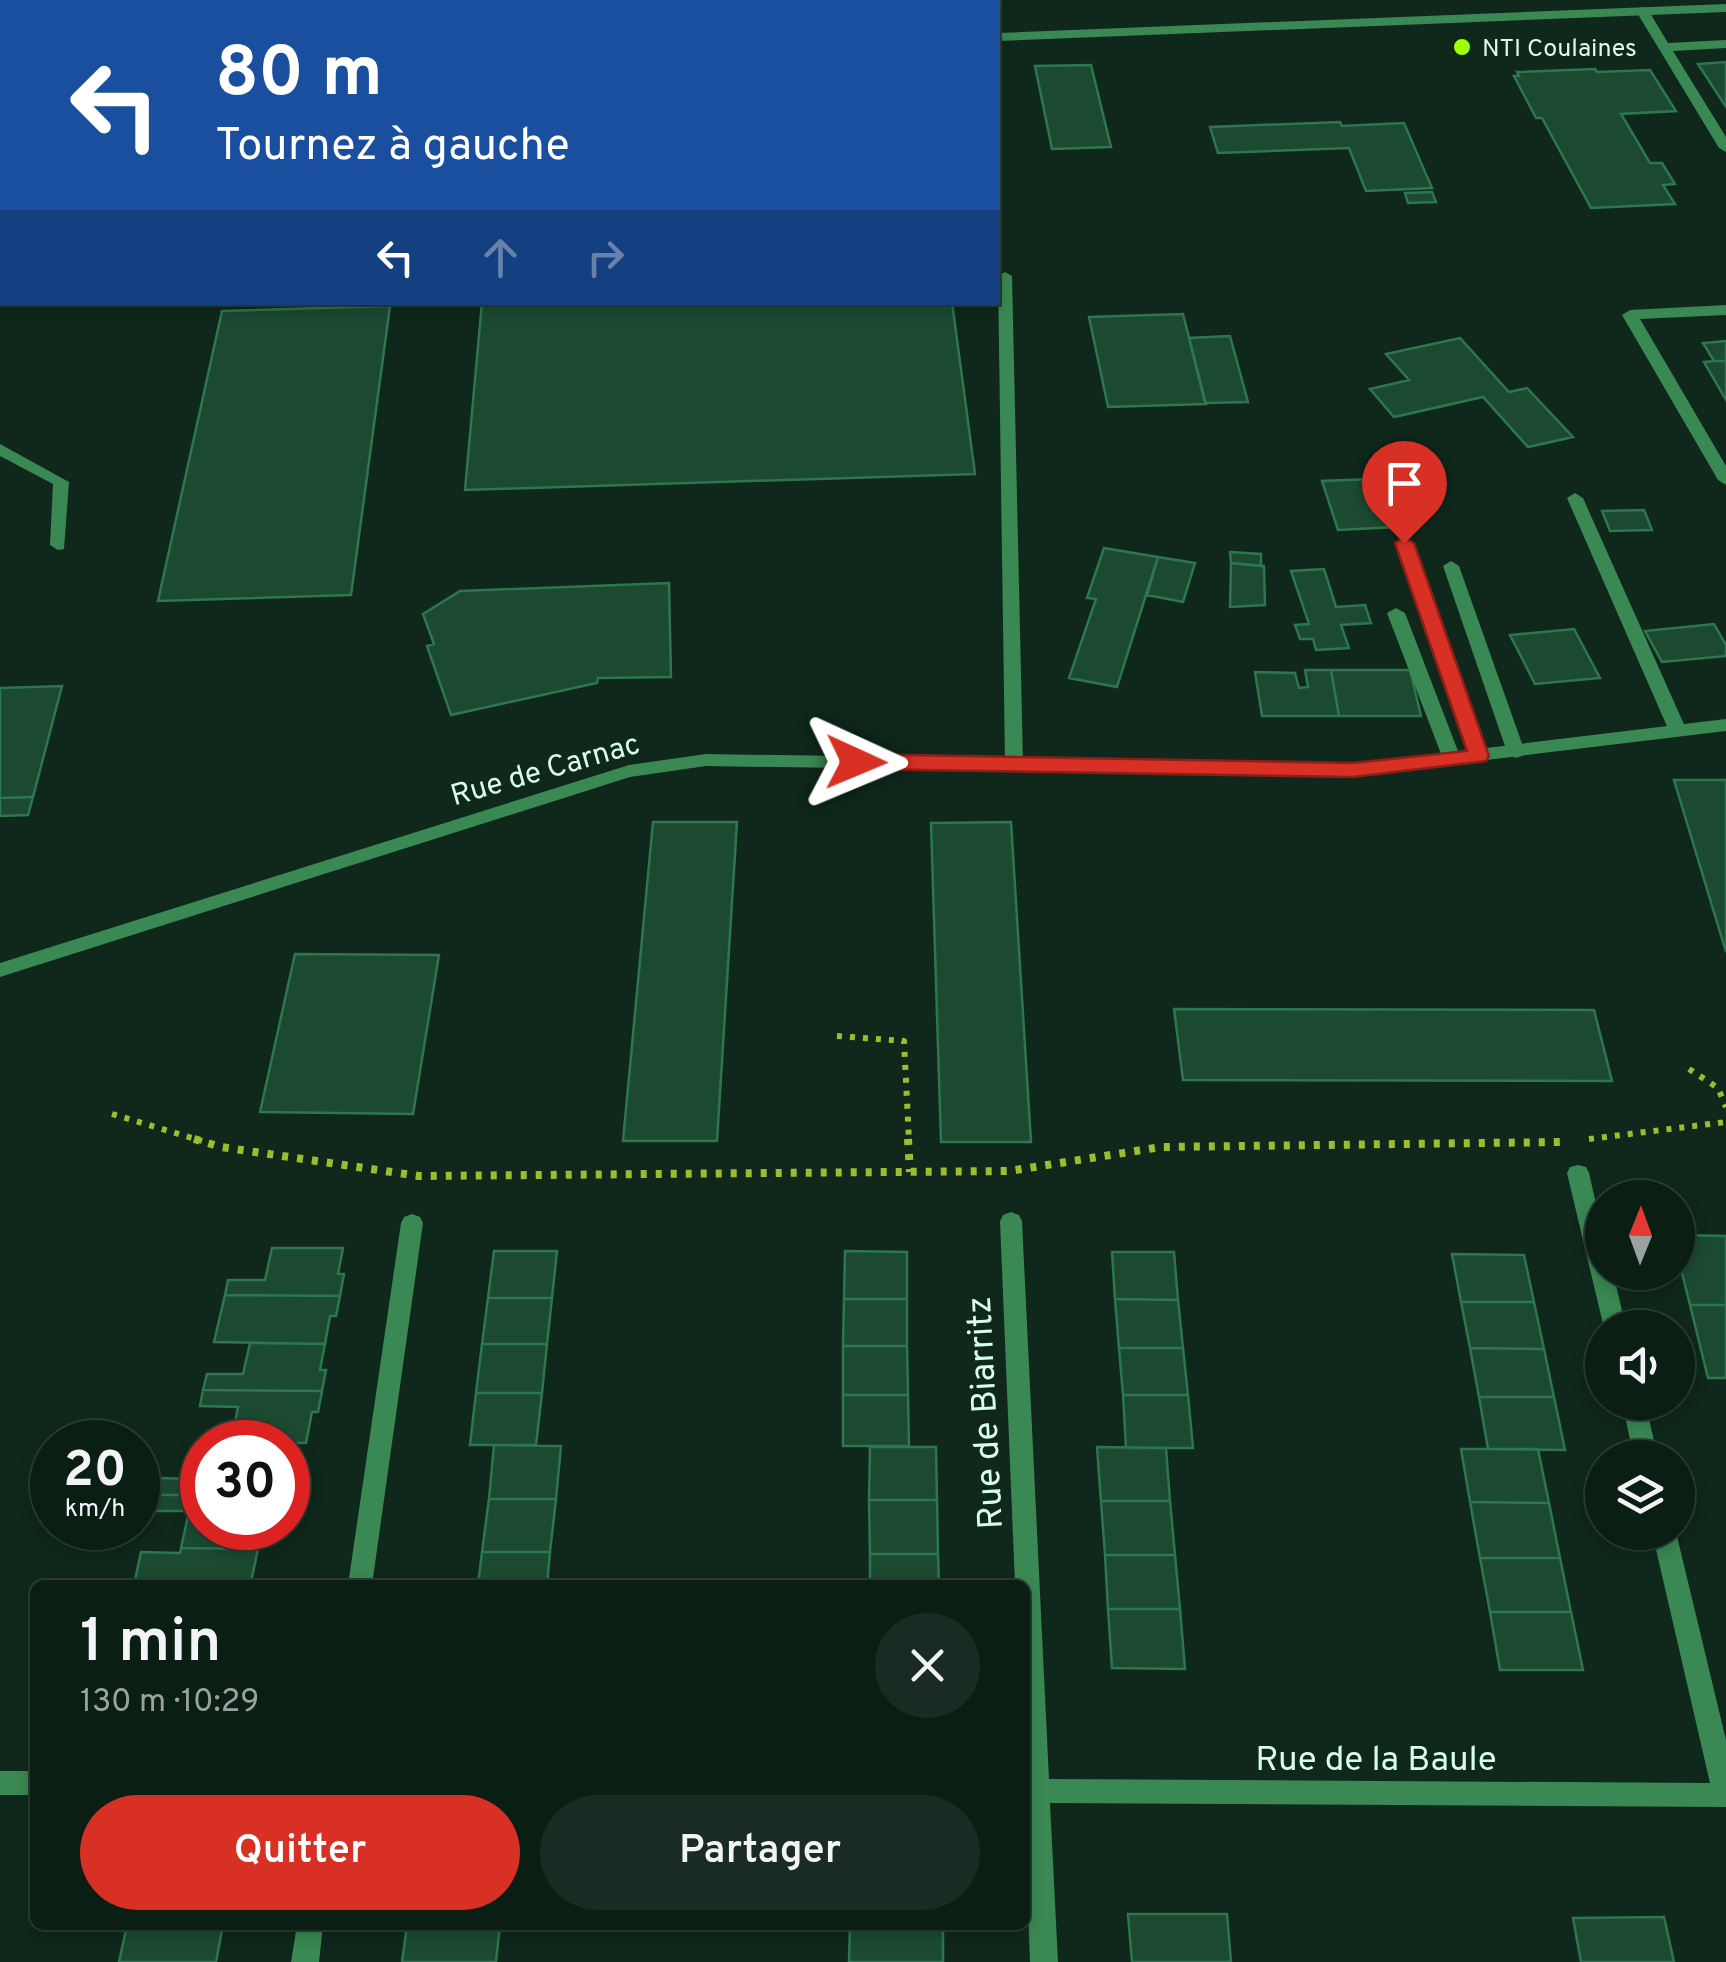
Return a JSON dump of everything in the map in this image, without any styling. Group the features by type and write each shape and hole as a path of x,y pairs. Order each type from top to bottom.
{"street":[{"path":"1000,36 1726,8"},
{"path":"1642,11 1726,148"},
{"path":"1664,47 1726,44"},
{"path":"1005,276 1014,764"},
{"path":"1726,310 1630,315 1726,480"},
{"path":"0,449 62,482 58,545"},
{"path":"1575,498 1678,731"},
{"path":"1404,543 1479,756"},
{"path":"1451,566 1516,752"},
{"path":"1396,614 1452,759"},
{"name":"Rue de Carnac","path":"0,970 629,771 706,760 1353,770 1726,725"},
{"path":"1578,1173 1611,1310"},
{"name":"Rue de Biarritz","path":"1011,1221 1024,1580"},
{"path":"361,1580 412,1222"},
{"path":"1668,1550 1726,1795"},
{"name":"Rue de Biarritz","path":"1030,1762 1044,1962"},
{"path":"0,1783 30,1783"},
{"name":"Rue de la Baule","path":"1031,1790 1726,1795"},
{"path":"304,1962 309,1930"}],"path":[{"path":"837,1036 904,1041 910,1172"},
{"path":"1689,1069 1718,1088 1726,1107"},
{"path":"112,1114 221,1147 419,1176 1009,1171 1161,1147 1572,1142 1726,1122"}],"building":[{"path":"1726,62 1726,107 1698,64"},
{"path":"1091,65 1111,147 1052,149 1035,66"},
{"path":"1650,70 1676,111 1621,114 1650,163 1662,163 1675,184 1663,185 1675,204 1591,208 1542,118 1536,118 1514,76 1519,76 1517,72"},
{"path":"1340,122 1342,126 1404,123 1432,188 1366,191 1349,148 1218,153 1210,127"},
{"path":"1432,192 1436,202 1408,203 1405,193"},
{"path":"482,305 952,305 975,474 465,490"},
{"path":"390,306 351,595 158,601 222,311"},
{"path":"1183,314 1206,404 1108,407 1089,317"},
{"path":"1230,336 1248,402 1205,403 1189,338"},
{"path":"1460,338 1509,392 1527,388 1573,437 1528,447 1483,397 1394,417 1370,389 1409,380 1386,354"},
{"path":"1726,341 1726,361 1714,361 1703,343"},
{"path":"1726,361 1726,400 1704,362"},
{"path":"1398,478 1416,526 1338,530 1322,481"},
{"path":"1644,510 1652,530 1610,531 1602,511"},
{"path":"1104,548 1158,557 1117,687 1069,678 1096,599 1087,598"},
{"path":"1230,552 1261,554 1261,566 1231,563"},
{"path":"1158,557 1195,563 1183,602 1147,595"},
{"path":"1231,563 1264,566 1265,605 1230,607"},
{"path":"1324,569 1336,607 1365,605 1371,623 1341,625 1349,648 1316,650 1313,639 1300,639 1295,625 1309,624 1291,571"},
{"path":"669,583 671,677 598,678 597,683 451,715 427,646 434,644 423,614 460,591"},
{"path":"1714,624 1726,645 1726,656 1662,662 1645,631"},
{"path":"1574,629 1600,678 1535,684 1510,635"},
{"path":"1305,670 1331,670 1339,716 1262,716 1255,672 1295,673 1299,688 1308,687"},
{"path":"1331,670 1410,670 1421,716 1339,716"},
{"path":"62,686 33,797 0,798 0,688"},
{"path":"1674,780 1726,780 1726,952"},
{"path":"33,797 28,815 0,816 0,798"},
{"path":"653,822 737,822 717,1141 623,1141"},
{"path":"1011,822 1031,1142 941,1142 931,823"},
{"path":"295,954 439,955 413,1114 260,1112"},
{"path":"1174,1009 1594,1010 1612,1081 1183,1080"},
{"path":"1695,1235 1726,1236 1726,1305 1690,1305 1686,1290 1695,1290"},
{"path":"272,1248 343,1248 338,1274 344,1274 340,1296 225,1295 228,1280 265,1280"},
{"path":"494,1251 557,1251 552,1298 488,1298"},
{"path":"845,1251 907,1252 907,1299 844,1299"},
{"path":"1112,1252 1174,1252 1178,1300 1115,1299"},
{"path":"1452,1254 1524,1255 1534,1302 1461,1302"},
{"path":"225,1295 340,1296 336,1316 330,1316 325,1344 214,1342"},
{"path":"488,1298 552,1298 547,1344 482,1344"},
{"path":"844,1299 907,1299 907,1346 843,1346"},
{"path":"1115,1299 1178,1300 1183,1348 1119,1348"},
{"path":"1461,1302 1534,1302 1544,1349 1470,1348"},
{"path":"1690,1305 1726,1305 1726,1378 1708,1378 1695,1310"},
{"path":"250,1343 325,1344 320,1370 326,1370 322,1391 203,1390 207,1374 243,1374"},
{"path":"482,1344 547,1344 542,1393 476,1393"},
{"path":"843,1346 907,1346 908,1395 843,1395"},
{"path":"1119,1348 1183,1348 1188,1395 1123,1395"},
{"path":"1470,1348 1544,1349 1554,1397 1479,1397"},
{"path":"203,1390 322,1391 318,1412 312,1412 310,1422 235,1420 238,1407 200,1406"},
{"path":"476,1393 542,1393 536,1445 470,1445"},
{"path":"843,1395 908,1395 909,1446 843,1446"},
{"path":"1123,1395 1188,1395 1193,1448 1126,1448"},
{"path":"1479,1397 1554,1397 1565,1450 1488,1449"},
{"path":"494,1445 561,1446 556,1499 489,1499"},
{"path":"870,1447 936,1447 937,1500 869,1500"},
{"path":"1097,1447 1166,1448 1170,1501 1101,1501"},
{"path":"1461,1449 1538,1449 1549,1503 1470,1502"},
{"path":"160,1478 180,1479 180,1495 160,1495"},
{"path":"160,1495 180,1495 180,1511 160,1511"},
{"path":"489,1499 556,1499 550,1552 482,1552"},
{"path":"869,1500 937,1500 938,1554 870,1554"},
{"path":"1101,1501 1170,1501 1175,1555 1105,1555"},
{"path":"1470,1502 1549,1503 1560,1558 1480,1558"},
{"path":"258,1550 251,1580 135,1580 141,1552"},
{"path":"482,1552 550,1552 547,1580 479,1580"},
{"path":"870,1554 938,1554 939,1580 870,1580"},
{"path":"1105,1555 1175,1555 1180,1609 1108,1609"},
{"path":"1480,1558 1560,1558 1571,1612 1490,1612"},
{"path":"1108,1609 1180,1609 1185,1669 1112,1668"},
{"path":"1490,1612 1571,1612 1583,1670 1500,1670"},
{"path":"1128,1914 1227,1914 1231,1962 1132,1962"},
{"path":"1664,1917 1674,1962 1581,1962 1573,1918"},
{"path":"126,1930 222,1930 216,1962 119,1962"},
{"path":"406,1930 499,1930 496,1962 402,1962"},
{"path":"850,1930 943,1930 943,1962 849,1962"}],"place":[{"name":"NTI Coulaines","path":"1462,47"}],"route":[{"path":"856,762 1353,770 1479,756 1404,543"}]}
